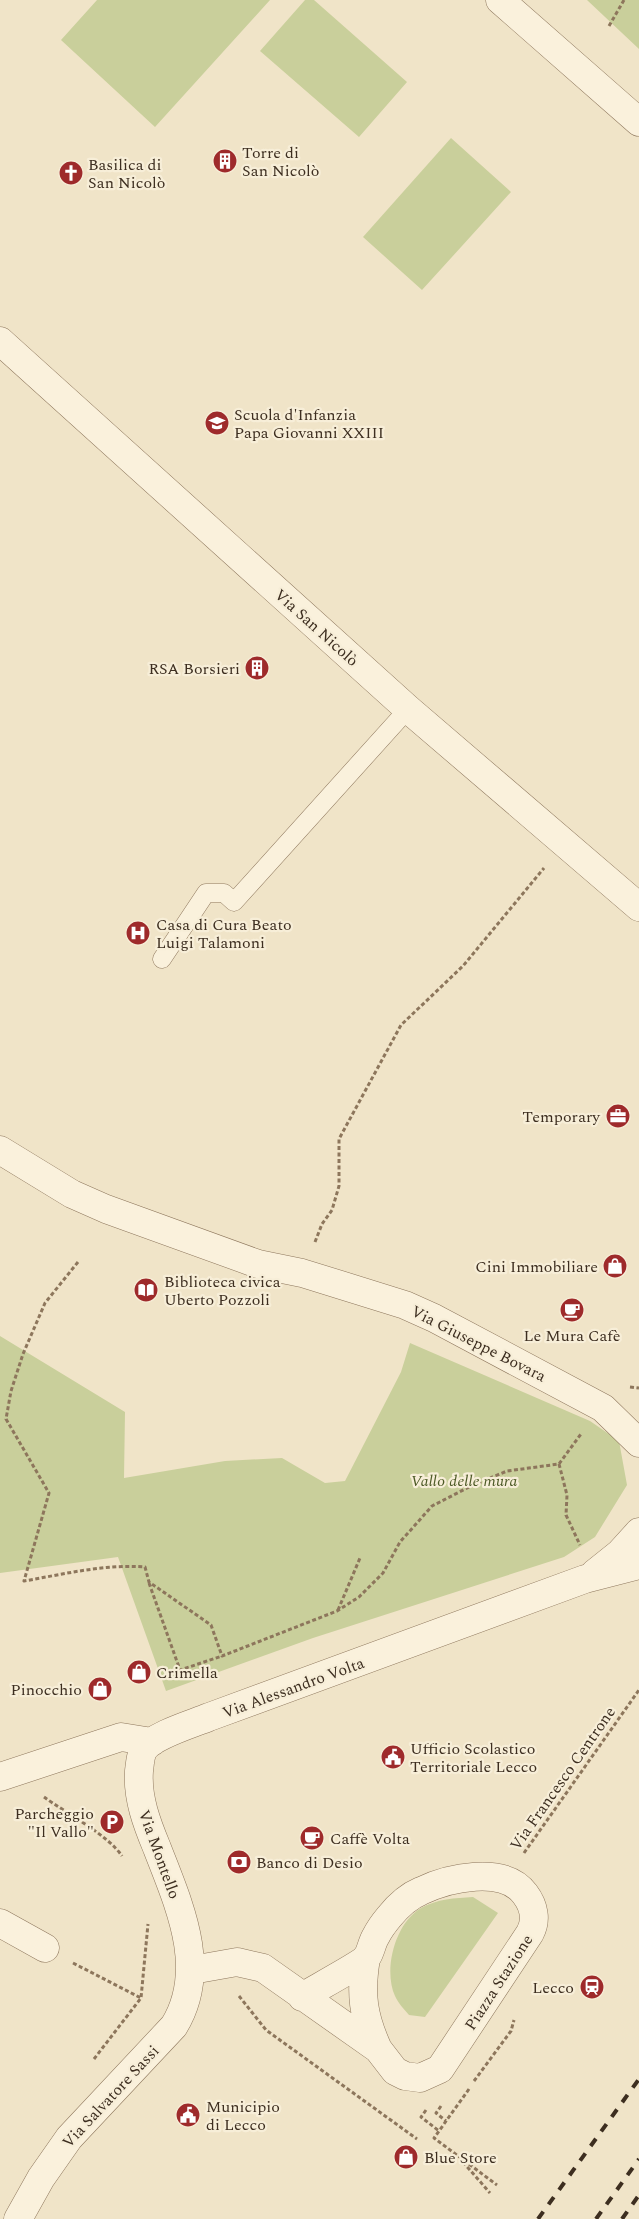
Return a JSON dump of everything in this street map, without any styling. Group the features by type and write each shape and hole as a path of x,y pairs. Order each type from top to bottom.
{"street":[{"path":"500,0 639,122"},
{"name":"Via San Nicolò","path":"0,341 408,709 639,907"},
{"name":"Via Giuseppe Bovara","path":"0,1150 72,1194 106,1209 258,1264 302,1273 406,1305 603,1408 639,1443"},
{"name":"Via Alessandro Volta","path":"585,1579 609,1563 631,1543 639,1532"},
{"name":"Via Alessandro Volta","path":"152,1742 208,1717 585,1579 639,1565"},
{"path":"5,1775 121,1737 152,1742"},
{"name":"Via Montello","path":"152,1742 144,1749 140,1762 139,1781 142,1805 180,1910 190,1952 192,1970"},
{"name":"Piazza Stazione","path":"473,1876 505,1880 519,1887 525,1894 535,1918 534,1926 440,2068 427,2076 412,2078 395,2071 378,2049 364,2011 362,1984 366,1958 376,1936 389,1917 403,1903 420,1891 451,1879 473,1876"},
{"path":"0,1923 45,1948"},
{"path":"302,1997 366,1958"},
{"name":"Piazza Stazione","path":"192,1970 237,1962 263,1968 378,2049"},
{"name":"Via Salvatore Sassi","path":"18,2219 41,2178 69,2138 174,2026 186,2001 192,1970"}],"lane":[{"path":"162,959 206,893 224,893 234,902 408,709"}],"path":[{"path":"609,26 624,0"},
{"path":"302,1273 322,1224 332,1210 339,1186 339,1139 401,1025 463,966 564,844"},
{"path":"78,1262 45,1304 23,1354 11,1391 6,1419 50,1493 24,1581 93,1568 145,1567 180,1670 222,1656 338,1611 359,1597 383,1573 400,1542 432,1506 471,1486 507,1471 559,1464 567,1495 566,1515 581,1546"},
{"path":"338,1611 360,1558"},
{"path":"149,1582 210,1625 222,1656"},
{"name":"Via Francesco Centrone","path":"505,1880 639,1690"},
{"path":"5,1775 95,1832 118,1850 123,1857"},
{"path":"45,1948 141,1998 148,1921"},
{"path":"240,1998 266,2030 417,2139"},
{"path":"429,2106 421,2117 439,2131 434,2138 497,2185"},
{"path":"458,2156 490,2193"}],"green space":[{"path":"97,0 270,0 155,127 61,40"},
{"path":"305,0 314,0 407,82 359,137 260,51"},
{"path":"587,0 639,0 639,49"},
{"path":"451,138 511,192 422,290 363,237"},
{"name":"Vallo delle mura","path":"0,1336 125,1412 124,1478 225,1461 282,1458 325,1483 345,1481 401,1372 410,1343 590,1421 619,1441 627,1485 595,1537 564,1557 313,1638 166,1691 118,1557 0,1573"},
{"path":"473,1897 498,1913 425,2017 409,2015 396,1999 390,1973 394,1948 404,1924 412,1915 427,1905 440,1901"}],"railway":[{"path":"538,2219 639,2079"},
{"path":"596,2219 639,2159"},
{"path":"622,2219 639,2195"}],"place":[{"name":"Torre di San Nicolò","path":"225,161"},
{"name":"Basilica di San Nicolò","path":"71,173"},
{"name":"Scuola d'Infanzia Papa Giovanni XXIII","path":"217,423"},
{"name":"RSA Borsieri","path":"257,668"},
{"name":"Casa di Cura Beato Luigi Talamoni","path":"138,933"},
{"name":"Temporary","path":"618,1116"},
{"name":"Cini Immobiliare","path":"615,1266"},
{"name":"Biblioteca civica Uberto Pozzoli","path":"146,1290"},
{"name":"Le Mura Cafè","path":"572,1310"},
{"name":"Crimella","path":"139,1672"},
{"name":"Pinocchio","path":"100,1689"},
{"name":"Ufficio Scolastico Territoriale Lecco","path":"393,1757"},
{"name":"Parcheggio \"Il Vallo\"","path":"112,1822"},
{"name":"Caffè Volta","path":"312,1838"},
{"name":"Banco di Desio","path":"239,1862"},
{"name":"Lecco","path":"592,1987"},
{"name":"Municipio di Lecco","path":"188,2115"},
{"name":"Blue Store","path":"406,2157"}]}
